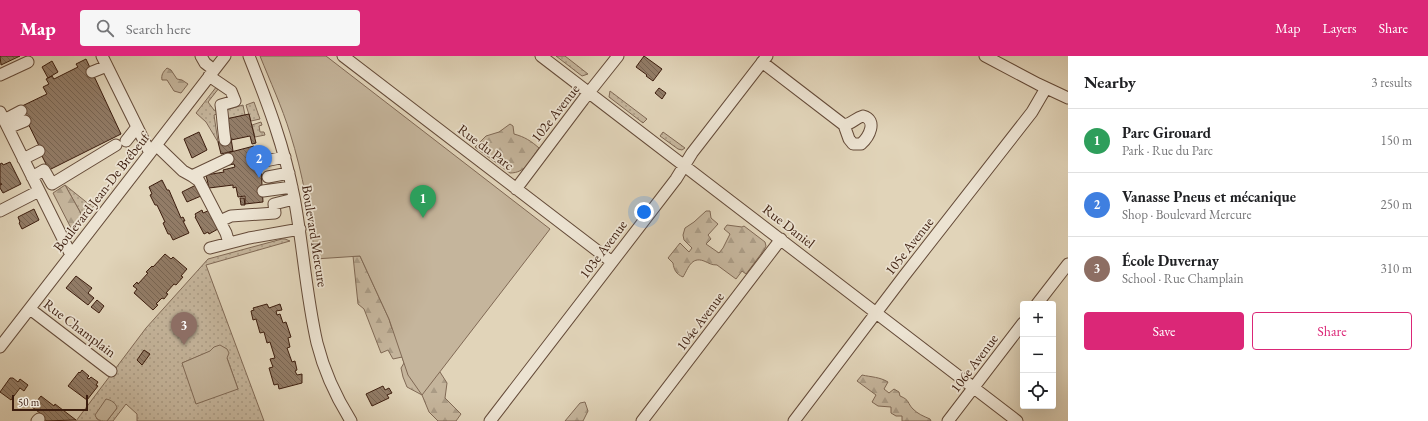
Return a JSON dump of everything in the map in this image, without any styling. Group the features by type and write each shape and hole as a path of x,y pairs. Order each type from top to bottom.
{"street":[{"path":"201,56 211,73 231,91 234,101 221,105 225,140"},
{"name":"Boulevard Jean-De Brébeuf","path":"0,347 225,56"},
{"name":"Boulevard Mercure","path":"249,56 272,115 289,173 300,229 317,344 332,386 351,421"},
{"name":"Rue du Parc","path":"343,56 612,262"},
{"name":"Rue Daniel","path":"542,56 1017,421"},
{"name":"102e Avenue","path":"516,189 618,56"},
{"path":"985,56 1068,98"},
{"path":"764,59 844,125"},
{"name":"103e Avenue","path":"490,421 612,262 684,166 692,153 764,59"},
{"path":"92,72 104,61 137,127 153,149 192,176 203,186 226,232 229,242"},
{"path":"0,75 28,62"},
{"name":"105e Avenue","path":"794,421 1032,112 1046,88"},
{"path":"23,116 4,120 71,255"},
{"path":"32,177 44,170 52,184 121,143 137,127"},
{"path":"23,159 39,151"},
{"path":"260,162 285,157"},
{"path":"192,176 228,159"},
{"path":"268,177 289,173"},
{"path":"263,191 292,187"},
{"path":"0,211 40,191"},
{"path":"220,221 231,216 275,213 274,204 294,199"},
{"path":"210,248 229,242 300,229"},
{"name":"104e Avenue","path":"642,421 781,239"},
{"path":"1040,301 1068,264"},
{"name":"Rue Champlain","path":"30,309 111,372"},
{"name":"106e Avenue","path":"948,421 1020,327"}],"green space":[{"path":"260,56 326,56 550,229 422,395 408,375 389,319 360,256 315,259 306,195 295,148"},
{"path":"556,56 565,56 588,74 582,76"},
{"path":"167,68 171,70 177,79 188,84 181,93 174,91 167,80 162,80 164,71"},
{"path":"217,86 219,88 208,102 214,110 220,113 214,115 218,142 206,122 196,113"},
{"path":"610,91 647,119 643,123 609,97"},
{"path":"254,102 260,119 251,121 246,105"},
{"path":"243,105 245,115 228,119 226,110"},
{"path":"261,122 262,125 259,126 260,132 264,132 265,135 255,137 252,125"},
{"path":"510,124 513,126 514,134 521,136 539,148 524,168 520,171 510,173 475,147 486,136 499,132"},
{"path":"663,132 685,148 682,150 678,149 660,136"},
{"path":"65,185 90,205 100,193 102,195 84,219"},
{"path":"65,185 84,219 73,232 53,193"},
{"path":"706,211 710,211 711,218 718,224 708,235 711,239 706,244 719,253 730,234 724,229 727,225 744,226 765,242 766,246 764,250 746,274 742,271 736,279 717,265 700,260 696,260 690,264 683,277 676,272 673,263 668,258 680,243 689,252 692,248 684,240 683,235 685,228"},
{"path":"282,239 290,241 206,265 264,421 137,421 137,414 126,404 113,421 107,421 117,408 96,418 100,421 76,421 146,328 208,259","holes":["211,351 227,358 238,389 182,363"]},
{"path":"353,256 360,256 389,319 392,329 440,372 447,383 445,398 461,414 456,421 438,421 429,412 422,395 407,387 401,368 404,363 402,357 393,359 388,350 381,353 364,309 358,304"},
{"path":"220,345 227,349 229,353 227,358 238,389 196,404 182,363"},
{"path":"862,375 879,378 888,382 884,389 889,393 894,389 899,392 900,396 907,400 915,411 931,421 902,421 902,416 896,416 891,413 891,407 878,406 872,402 876,395 857,381"},
{"path":"106,399 113,402 117,408 107,421 98,420 95,415"},
{"path":"585,402 588,411 583,421 565,421 580,403"}],"building":[{"path":"0,56 20,56 1,65"},
{"path":"644,56 662,69 653,81 636,67"},
{"path":"86,59 121,134 49,170 41,154 43,154 20,107 47,94 43,87 49,84 46,79 52,76 54,79 78,67 76,64"},
{"path":"52,61 58,72 48,78 42,67"},
{"path":"659,88 666,93 662,99 655,93"},
{"path":"249,114 256,143 252,144 250,136 231,140 226,119"},
{"path":"199,132 207,150 192,158 184,139"},
{"path":"231,138 233,151 221,154 218,142"},
{"path":"254,146 261,168 263,202 245,204 245,196 238,197 236,187 233,188 233,185 209,188 206,175 224,172 223,170 235,167 234,164 229,165 227,153"},
{"path":"10,162 21,184 3,193 0,188 0,185 2,184 0,184 0,164 2,163 3,165"},
{"path":"162,180 167,190 169,190 181,218 183,217 185,221 183,221 189,233 173,240 170,234 168,234 163,223 165,222 157,205 155,205 150,195 152,194 149,187"},
{"path":"196,185 201,196 187,202 182,192"},
{"path":"240,198 244,198 245,205 241,205"},
{"path":"34,209 39,220 22,229 18,217"},
{"path":"202,210 203,213 210,210 218,229 209,234 208,232 204,234 195,217 195,214"},
{"path":"165,254 171,259 173,257 187,269 181,276 183,277 176,285 174,284 166,293 168,294 164,299 162,298 156,304 158,305 153,310 134,293 137,289 133,286 137,282 138,284 148,273 146,272"},
{"path":"76,276 92,288 88,293 94,298 88,305 66,288"},
{"path":"97,300 104,306 99,313 91,307"},
{"path":"267,304 269,308 280,304 282,310 276,311 277,315 280,314 283,323 286,322 291,337 288,338 290,347 287,348 292,362 295,361 297,370 295,371 297,375 302,374 302,383 279,389 278,384 274,385 269,368 273,367 270,359 275,358 270,342 267,343 264,332 260,333 256,319 253,320 251,311 254,310 253,308"},
{"path":"144,350 150,354 142,365 137,360"},
{"path":"82,370 89,376 87,378 89,379 91,377 98,382 96,385 98,386 87,400 68,386"},
{"path":"10,378 13,378 18,382 20,379 28,385 24,391 20,388 11,400 0,392"},
{"path":"383,386 385,390 389,388 392,393 387,395 389,398 372,406 366,394"},
{"path":"41,396 54,406 55,404 76,420 42,421 45,417 32,407"}],"place":[{"name":"Vanasse Pneus et mécanique","path":"259,178"},
{"name":"Parc Girouard","path":"423,218"},
{"name":"École Duvernay","path":"184,345"}]}
